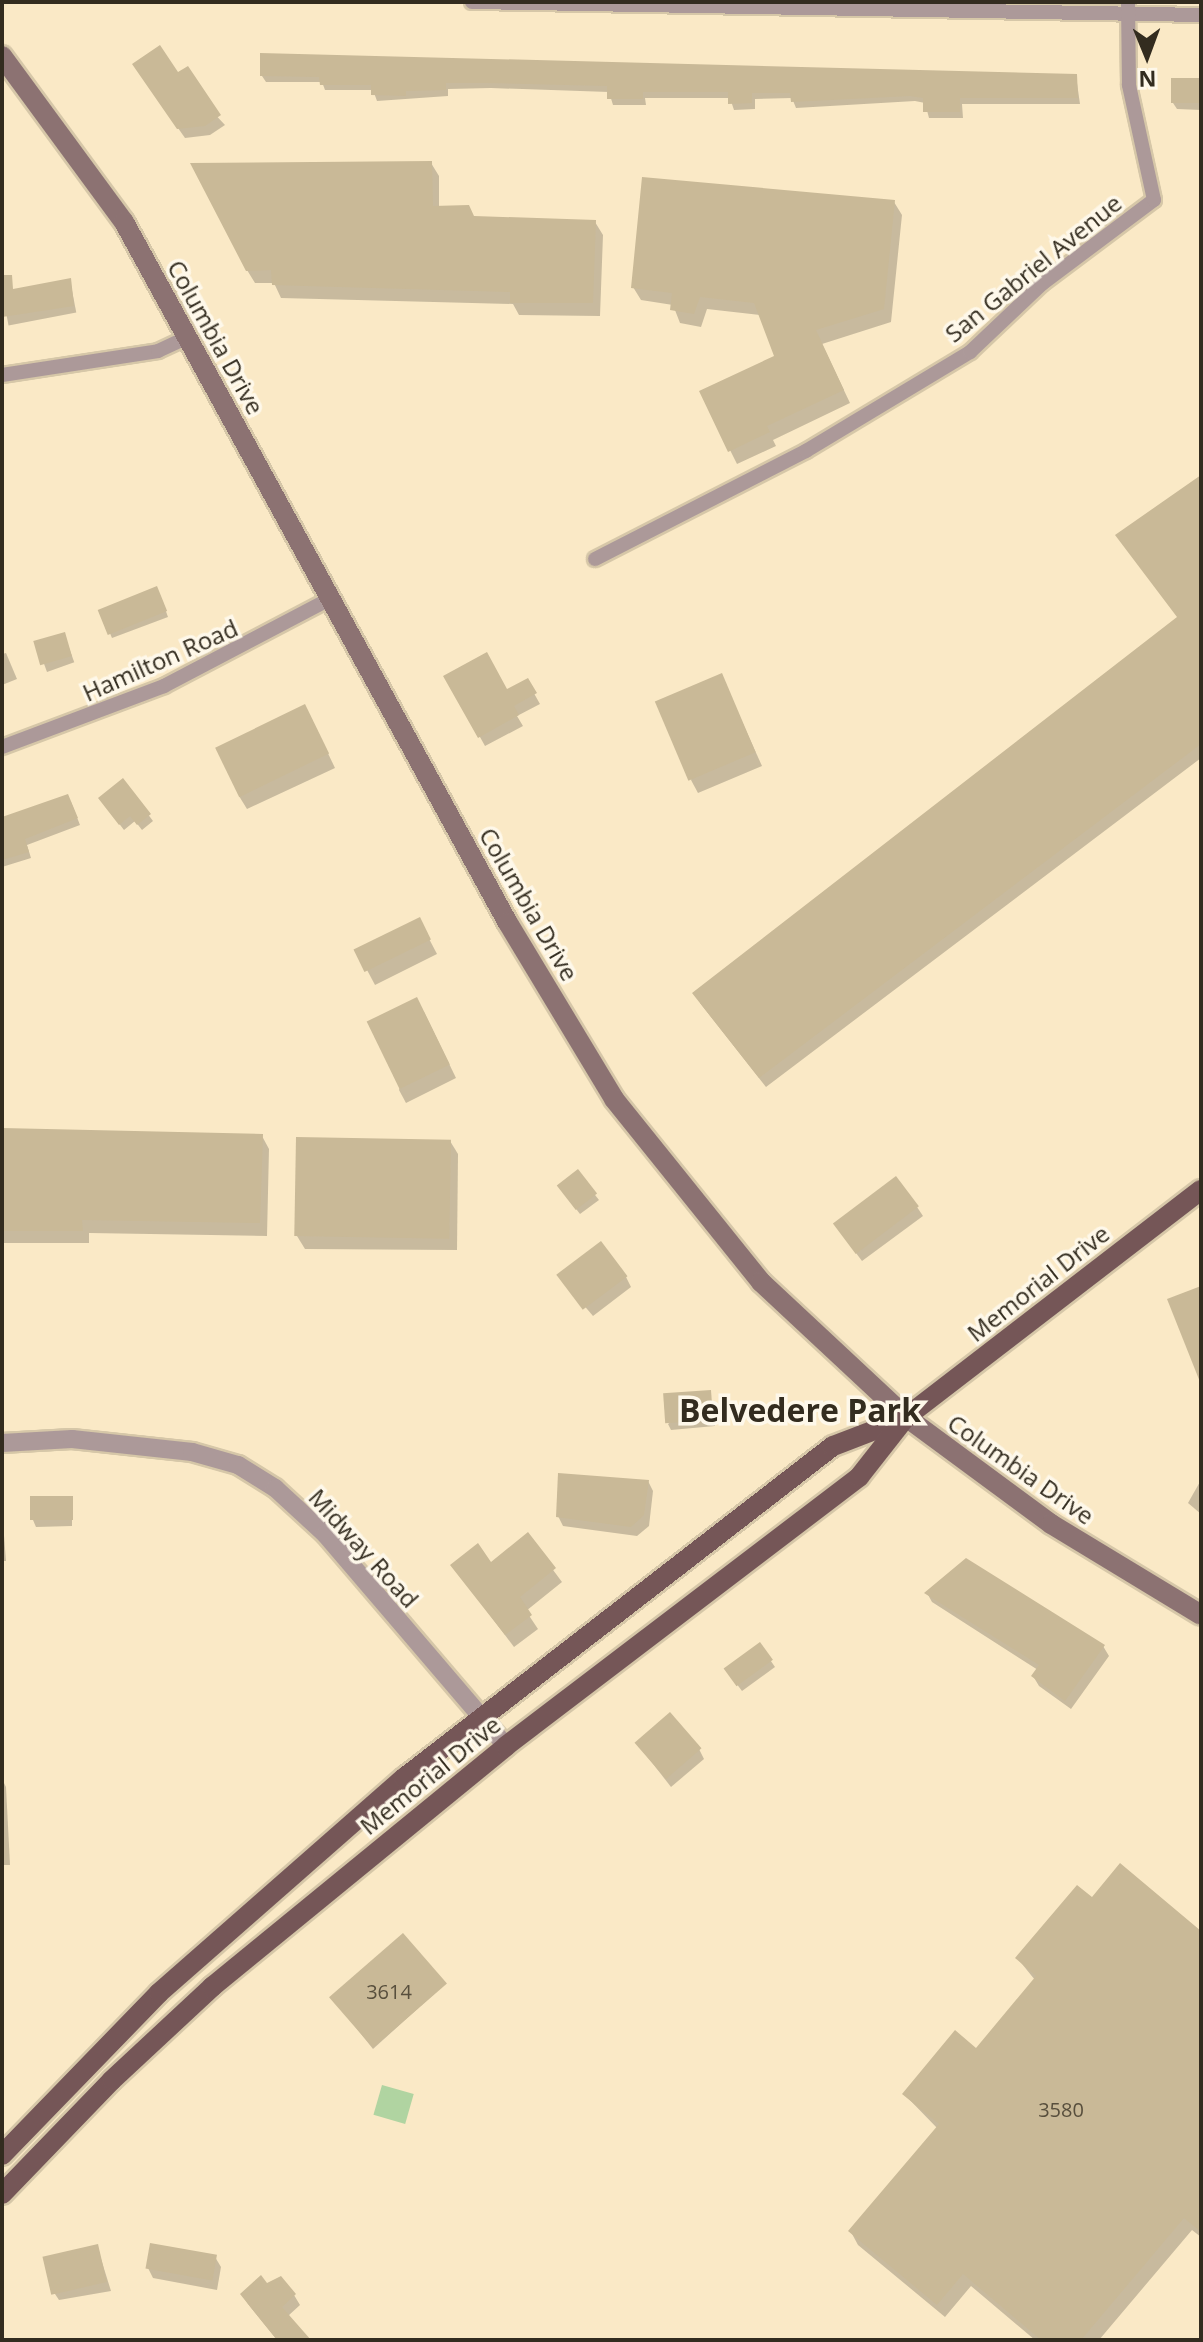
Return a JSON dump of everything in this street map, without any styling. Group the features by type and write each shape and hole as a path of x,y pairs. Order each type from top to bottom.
{"main road":[{"name":"Columbia Drive","path":"2,56 124,222 508,923 614,1099 761,1282 906,1417 1051,1524 1201,1615"},
{"name":"Memorial Drive","path":"2,2194 112,2080 212,1987 506,1746 859,1477 906,1417 1201,1190"},
{"name":"Memorial Drive","path":"2,2155 159,1993 404,1778 833,1446 906,1417"}],"street":[{"path":"472,2 1127,8 1201,15"},
{"name":"San Gabriel Avenue","path":"595,559 806,451 970,352 1042,284 1154,200 1129,85 1127,8"},
{"path":"2,375 158,351 186,338"},
{"name":"Hamilton Road","path":"2,747 164,686 330,599"},
{"name":"Midway Road","path":"2,1443 72,1439 192,1452 238,1465 275,1488 325,1534 506,1746"}],"green space":[{"path":"382,2085 414,2094 405,2124 373,2115"}],"building":[{"path":"160,45 178,72 188,66 221,115 205,126 177,129 132,64"},
{"path":"260,53 1077,74 1078,98 960,98 960,112 923,112 923,98 910,96 791,102 790,93 752,93 752,103 728,104 728,92 643,92 643,99 607,99 607,86 446,83 446,90 406,91 406,96 371,95 371,85 320,85 319,77 260,76"},
{"path":"1171,78 1201,78 1201,103 1171,103"},
{"path":"432,161 433,206 469,205 474,216 596,220 593,303 510,303 510,292 272,285 271,270 246,271 190,163"},
{"path":"642,177 895,200 884,309 816,330 844,390 767,426 770,432 728,452 699,391 774,356 754,303 700,297 694,314 670,310 672,293 631,288"},
{"path":"2,275 12,275 13,289 71,278 74,306 2,317"},
{"path":"1201,475 1201,744 759,1078 692,993 1177,617 1115,535"},
{"path":"157,586 167,611 108,635 98,610"},
{"path":"65,632 72,656 40,665 33,641"},
{"path":"487,652 507,689 528,678 537,693 514,706 519,715 478,738 443,676"},
{"path":"722,673 756,752 688,781 655,702"},
{"path":"305,704 329,753 239,797 215,748"},
{"path":"123,778 151,814 137,825 130,816 119,825 98,798"},
{"path":"68,794 78,818 25,839 29,852 2,860 2,817"},
{"path":"420,917 431,939 364,972 353,949"},
{"path":"417,997 450,1064 400,1089 367,1022"},
{"path":"2,1128 263,1134 260,1223 82,1220 83,1231 2,1231"},
{"path":"296,1137 451,1140 449,1239 294,1236"},
{"path":"578,1169 597,1193 576,1210 557,1186"},
{"path":"896,1176 919,1206 856,1254 833,1224"},
{"path":"601,1241 627,1276 583,1310 556,1275"},
{"path":"1201,1286 1201,1382 1200,1382 1167,1299"},
{"path":"711,1390 713,1420 665,1423 663,1393"},
{"path":"558,1473 649,1480 644,1515 631,1527 556,1517"},
{"path":"30,1496 73,1496 73,1520 30,1520"},
{"path":"528,1532 556,1568 520,1597 532,1615 505,1635 450,1565 478,1543 491,1562"},
{"path":"966,1558 1105,1645 1065,1701 1031,1676 1039,1665 924,1593"},
{"path":"760,1642 773,1660 737,1686 724,1668"},
{"path":"670,1712 701,1748 666,1779 635,1743"},
{"path":"1120,1863 1201,1931 1201,2232 1184,2218 1081,2340 1041,2340 963,2274 937,2305 848,2231 939,2124 902,2094 955,2030 976,2048 1036,1976 1015,1958 1077,1885 1092,1897"},
{"path":"403,1933 447,1984 373,2048 329,1997"},
{"path":"150,2243 217,2255 212,2280 145,2269"},
{"path":"98,2244 107,2282 51,2295 42,2257"},
{"path":"261,2275 267,2283 281,2276 296,2294 282,2307 311,2340 277,2340 240,2294"}],"district":[{"name":"Belvedere Park","path":"800,1410"}]}
